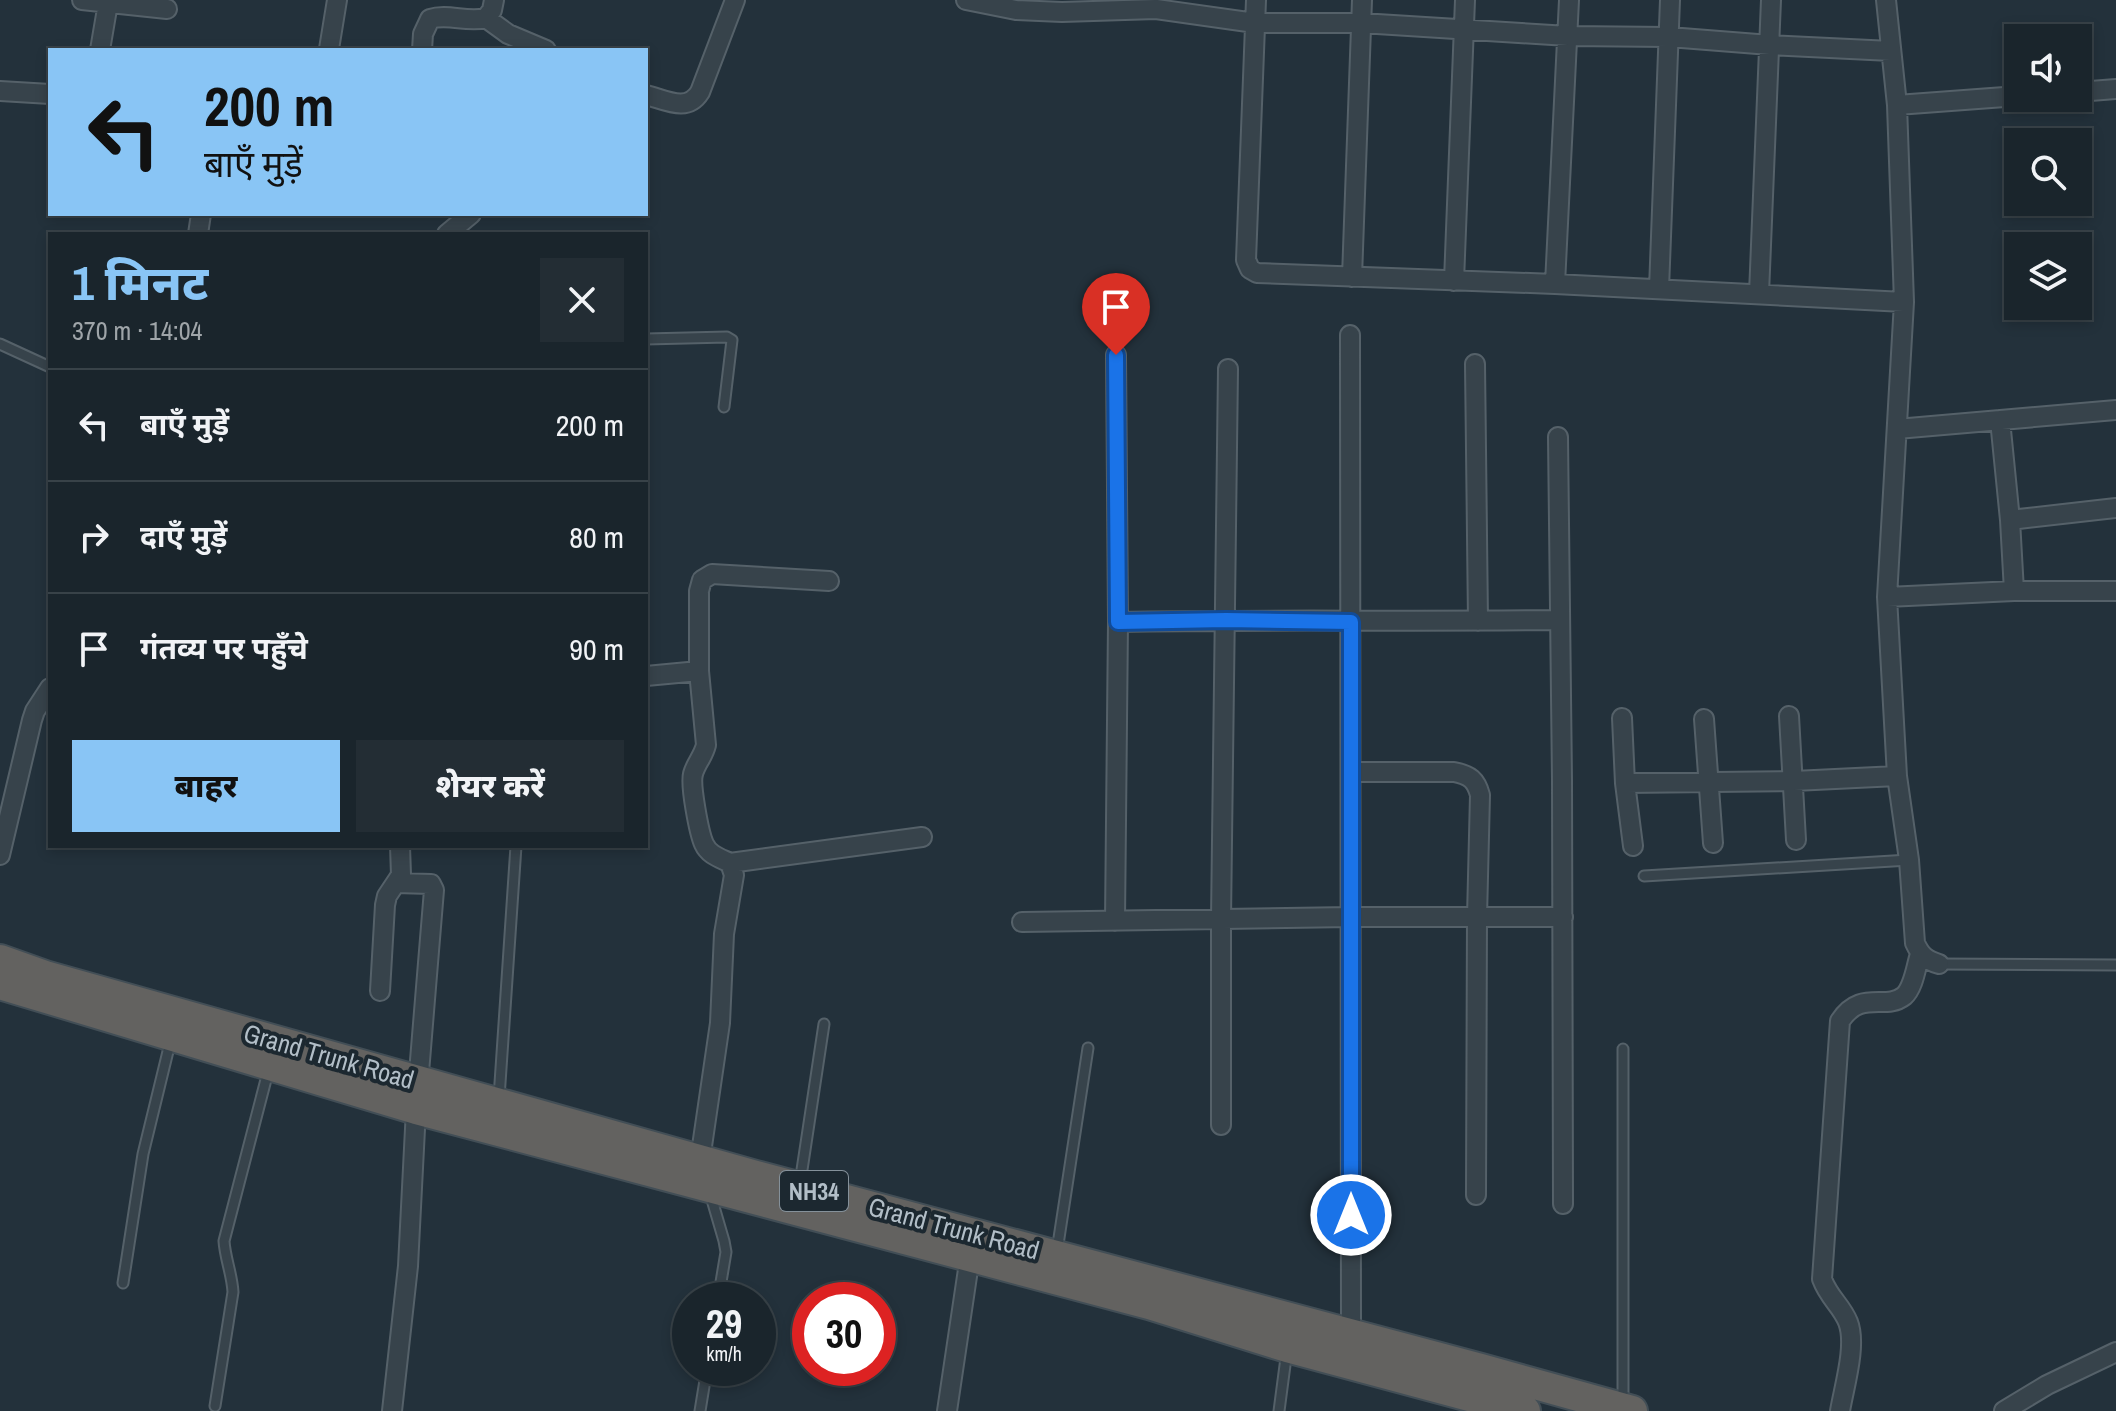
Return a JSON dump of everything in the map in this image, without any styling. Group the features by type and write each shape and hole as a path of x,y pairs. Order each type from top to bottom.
{"highway":[{"name":"Grand Trunk Road","path":"0,960 418,1095 704,1173 800,1187 1628,1410"},
{"name":"Grand Trunk Road","path":"0,984 270,1065 418,1095 499,1103 704,1173 970,1256 1525,1411"}],"street":[{"path":"82,0 167,9"},
{"path":"329,48 337,0"},
{"path":"422,48 423,34 430,19 437,16 476,21 486,18 494,0"},
{"path":"648,96 680,104 695,100 735,0"},
{"path":"966,0 1016,10 1062,12 1157,5 1255,23 1361,23 1891,51"},
{"path":"1256,0 1246,260 1250,269 1257,273 1904,302"},
{"path":"1352,277 1362,0"},
{"path":"1454,281 1465,0"},
{"path":"1555,284 1569,0"},
{"path":"1659,289 1670,0"},
{"path":"1759,294 1771,0"},
{"path":"1886,0 1897,105 1904,302 1887,597 1897,776 1909,860 1915,943 1920,954 1928,961 1939,964"},
{"path":"100,48 108,3"},
{"path":"486,18 508,34 541,48"},
{"path":"2092,91 2116,89"},
{"path":"0,91 48,94"},
{"path":"1897,105 2004,97"},
{"path":"448,232 468,216"},
{"path":"1350,335 1351,1334"},
{"path":"1115,921 1118,622 1116,355"},
{"path":"1475,364 1478,621"},
{"path":"1221,1125 1228,369"},
{"path":"1897,429 2116,410"},
{"path":"2000,420 2014,591"},
{"path":"1558,437 1563,1204"},
{"path":"2010,520 2116,508"},
{"path":"829,581 712,574 702,580 699,591 699,671 706,745 704,756 693,773 693,793 704,845 711,853 730,863 922,837"},
{"path":"1887,597 2014,591 2116,591"},
{"path":"1118,622 1560,620"},
{"path":"648,676 699,671"},
{"path":"0,855 41,720 40,703 48,691"},
{"path":"1789,716 1796,840"},
{"path":"1622,718 1625,783 1633,846"},
{"path":"1704,719 1713,843"},
{"path":"1351,772 1454,772 1467,774 1477,783 1480,795 1476,1195"},
{"path":"1625,783 1897,776"},
{"path":"380,991 385,905 387,896 401,875 400,848"},
{"path":"704,1173 720,1023 724,934 734,875 730,863"},
{"path":"392,1411 408,1266 434,890 431,884 396,883"},
{"path":"1022,922 1563,917"},
{"path":"1840,1411 1851,1345 1849,1324 1839,1306 1827,1294 1822,1270 1840,1021 1846,1011 1860,1003 1903,997 1913,980 1920,954"},
{"path":"947,1411 970,1256"},
{"path":"2004,1411 2047,1385 2116,1352"}],"lane":[{"path":"648,339 727,337 732,340 724,407"},
{"path":"0,344 48,366"},
{"path":"499,1103 516,848"},
{"path":"1644,876 1909,860"},
{"path":"1939,964 2116,965"},
{"path":"800,1187 824,1024"},
{"path":"123,1283 143,1154 172,1035"},
{"path":"1056,1256 1088,1048"},
{"path":"1623,1049 1628,1410"},
{"path":"215,1406 233,1292 224,1241 270,1065"},
{"path":"704,1173 726,1252 721,1282"},
{"path":"1279,1411 1287,1347"},
{"path":"700,1411 704,1386"}],"route":[{"path":"1116,355 1118,622 1351,622 1351,1215"}]}
